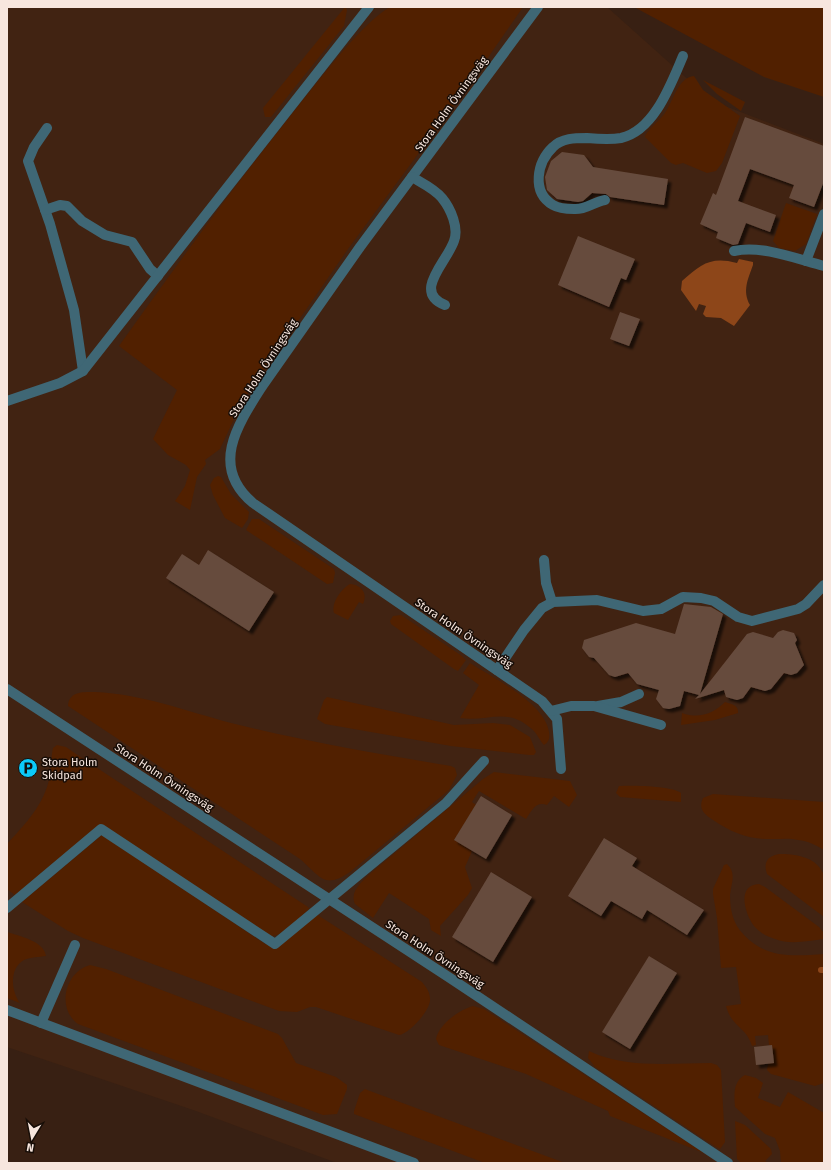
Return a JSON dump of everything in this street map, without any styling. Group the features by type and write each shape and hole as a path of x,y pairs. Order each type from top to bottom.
{"street":[{"path":"7,401 60,384 83,371 369,7"},
{"name":"Stora Holm Övningsväg","path":"538,7 360,247 249,407 232,439 230,450 233,481 242,494 253,503 542,701 557,718 561,770"},
{"path":"605,200 597,201 583,209 554,205 546,199 538,185 543,162 554,146 563,140 621,138 633,132 648,121 666,96 683,56"},
{"path":"47,128 34,148 28,161 45,210 74,310 83,371"},
{"path":"412,177 442,198 455,223 455,241 432,281 430,291 432,298 445,305"},
{"path":"45,210 60,205 67,206 82,221 104,235 132,242 150,269 158,276"},
{"path":"806,261 824,214"},
{"path":"734,251 741,250 766,252 824,266"},
{"path":"544,560 546,584 552,602"},
{"path":"497,670 524,630 542,608 552,602 597,600 643,611 660,609 683,597 701,598 714,601 738,617 752,621 798,609 806,604 824,585"},
{"name":"Stora Holm Övningsväg","path":"7,689 329,899 728,1163"},
{"path":"551,711 571,706 594,706 620,702 639,694"},
{"path":"594,706 661,725"},
{"path":"7,908 100,829 275,944 446,803 484,761"},
{"path":"41,1023 75,945"},
{"path":"7,1010 414,1163"}],"shaded area":[{"path":"7,7 607,7 712,101 824,144 824,1163 337,1163 196,1111 7,1047"},
{"path":"345,7 347,10 344,26 271,117 265,117 263,108"},
{"path":"390,7 523,7 469,85 348,249 242,402 220,449 205,460 206,464 197,477 190,510 175,501 185,486 190,470 186,465 168,455 153,439 177,390 119,346 211,219 307,95 357,35"},
{"path":"634,7 824,7 824,97 764,77"},
{"path":"694,76 703,90 740,116 722,163 716,171 707,173 683,163 676,165 671,163 645,137 665,113 680,85 688,77"},
{"path":"703,80 745,102 741,111 717,94"},
{"path":"786,203 817,214 806,244 795,251 779,248 773,241"},
{"path":"739,259 753,262 753,265 746,290 746,295 750,305 734,326 721,318 706,317 703,314 706,306 699,304 696,311 681,290 682,281 695,270 707,263 720,260 737,263"},
{"path":"218,476 221,477 231,494 249,512 248,519 242,528 225,518 213,495 210,485 214,478"},
{"path":"252,519 259,519 334,569 335,573 333,583 327,584 246,530"},
{"path":"350,584 361,588 365,597 363,604 359,602 348,620 334,613 333,609 335,601 343,589"},
{"path":"401,615 462,656 466,660 458,671 391,624 390,621 393,616"},
{"path":"470,663 517,692 538,711 545,721 549,732 549,740 546,744 544,745 541,742 533,730 524,723 515,719 498,716 470,719 460,718 479,685 463,673"},
{"path":"95,692 130,696 181,708 258,730 368,752 451,766 455,768 457,775 449,790 350,872 334,880 323,879 300,859 68,706 71,697 77,693"},
{"path":"327,697 454,725 493,723 510,725 530,737 536,752 534,755 529,755 451,746 325,724 317,719 324,700"},
{"path":"725,702 736,707 738,713 715,720 681,725 682,713 694,716 705,714 716,710"},
{"path":"57,745 66,747 309,909 287,930 271,936 100,825 16,896 7,889 7,844 21,829 39,805 50,776 53,748"},
{"path":"494,772 570,781 577,795 569,807 554,796 547,805 537,805 526,819 479,791 472,802 476,805 454,840 472,851 465,867 472,888 468,895 440,926 441,936 431,930 429,919 389,893 373,918 355,904 355,891 371,873 483,779"},
{"path":"619,786 661,787 670,789 681,793 681,802 620,797 616,793"},
{"path":"713,794 824,802 824,850 805,841 795,839 765,839 749,837 727,829 707,816 703,811 701,805 703,798"},
{"path":"102,835 265,944 273,945 316,914 422,982 428,990 430,996 427,1009 419,1021 403,1034 399,1035 316,1007 310,1007 297,1012 279,1011 83,938 68,931 22,902"},
{"path":"779,854 804,857 819,867 823,873 825,881 824,917 767,874 767,861 772,856"},
{"path":"727,864 733,875 730,895 732,911 737,926 744,935 753,943 771,952 791,955 824,954 824,1083 815,1086 771,1074 767,1070 768,1064 774,1063 772,1045 769,1045 768,1035 755,1036 756,1045 752,1046 746,1034 735,1023 729,1013 726,1006 741,1004 736,967 721,968 717,918 713,894 713,889 724,865"},
{"path":"759,884 819,927 824,933 824,939 787,942 769,937 758,930 748,915 744,901 747,889"},
{"path":"7,932 24,937 41,946 46,956 24,960 16,968 13,986 20,1003 7,998"},
{"path":"90,965 106,969 278,1034 282,1038 296,1063 336,1077 347,1085 347,1089 337,1114 323,1115 78,1024 71,1017 67,1009 66,991 74,975 81,969"},
{"path":"473,1006 484,1009 704,1153 610,1116 608,1111 526,1074 439,1045 436,1039 445,1023 456,1014"},
{"path":"589,1051 603,1057 634,1063 711,1063 717,1065 721,1070 725,1142 720,1149 716,1147 595,1067 588,1058"},
{"path":"745,1075 756,1078 763,1083 758,1098 780,1107 788,1092 824,1113 824,1163 781,1163 780,1151 775,1138 765,1134 735,1107 736,1085"},
{"path":"365,1089 565,1163 485,1163 354,1114 360,1093"},
{"path":"735,1121 745,1125 771,1149 772,1154 765,1161 769,1163 741,1163 737,1159"}],"building":[{"path":"745,117 824,146 824,181 814,207 789,198 794,185 750,169 738,201 776,215 770,232 746,223 738,244 733,245 716,238 718,232 700,224 713,193 716,195"},
{"path":"562,152 584,155 593,167 668,179 664,205 610,197 606,194 592,193 583,201 578,202 557,199 547,190 545,177 551,161"},
{"path":"578,236 635,259 626,280 621,278 609,307 558,285"},
{"path":"620,312 640,319 629,346 610,339"},
{"path":"208,550 274,592 249,631 166,578 182,554 199,565"},
{"path":"684,604 711,607 723,614 700,694 747,634 753,632 773,638 778,632 783,630 794,633 797,640 795,643 804,665 797,673 791,675 784,673 771,689 765,691 751,687 743,698 737,700 726,697 724,690 695,699 699,695 684,691 680,706 669,709 663,708 656,699 659,690 637,684 628,673 615,677 609,675 594,658 589,657 582,648 584,640 636,623 675,634"},
{"path":"481,796 512,815 486,859 454,840"},
{"path":"604,838 637,858 632,866 704,910 687,935 647,910 642,919 611,901 601,916 568,896"},
{"path":"491,872 532,897 493,962 452,937"},
{"path":"649,956 677,973 630,1049 602,1032"},
{"path":"772,1045 774,1063 756,1065 754,1047"}],"place":[{"name":"Stora Holm Skidpad","path":"28,768"}]}
